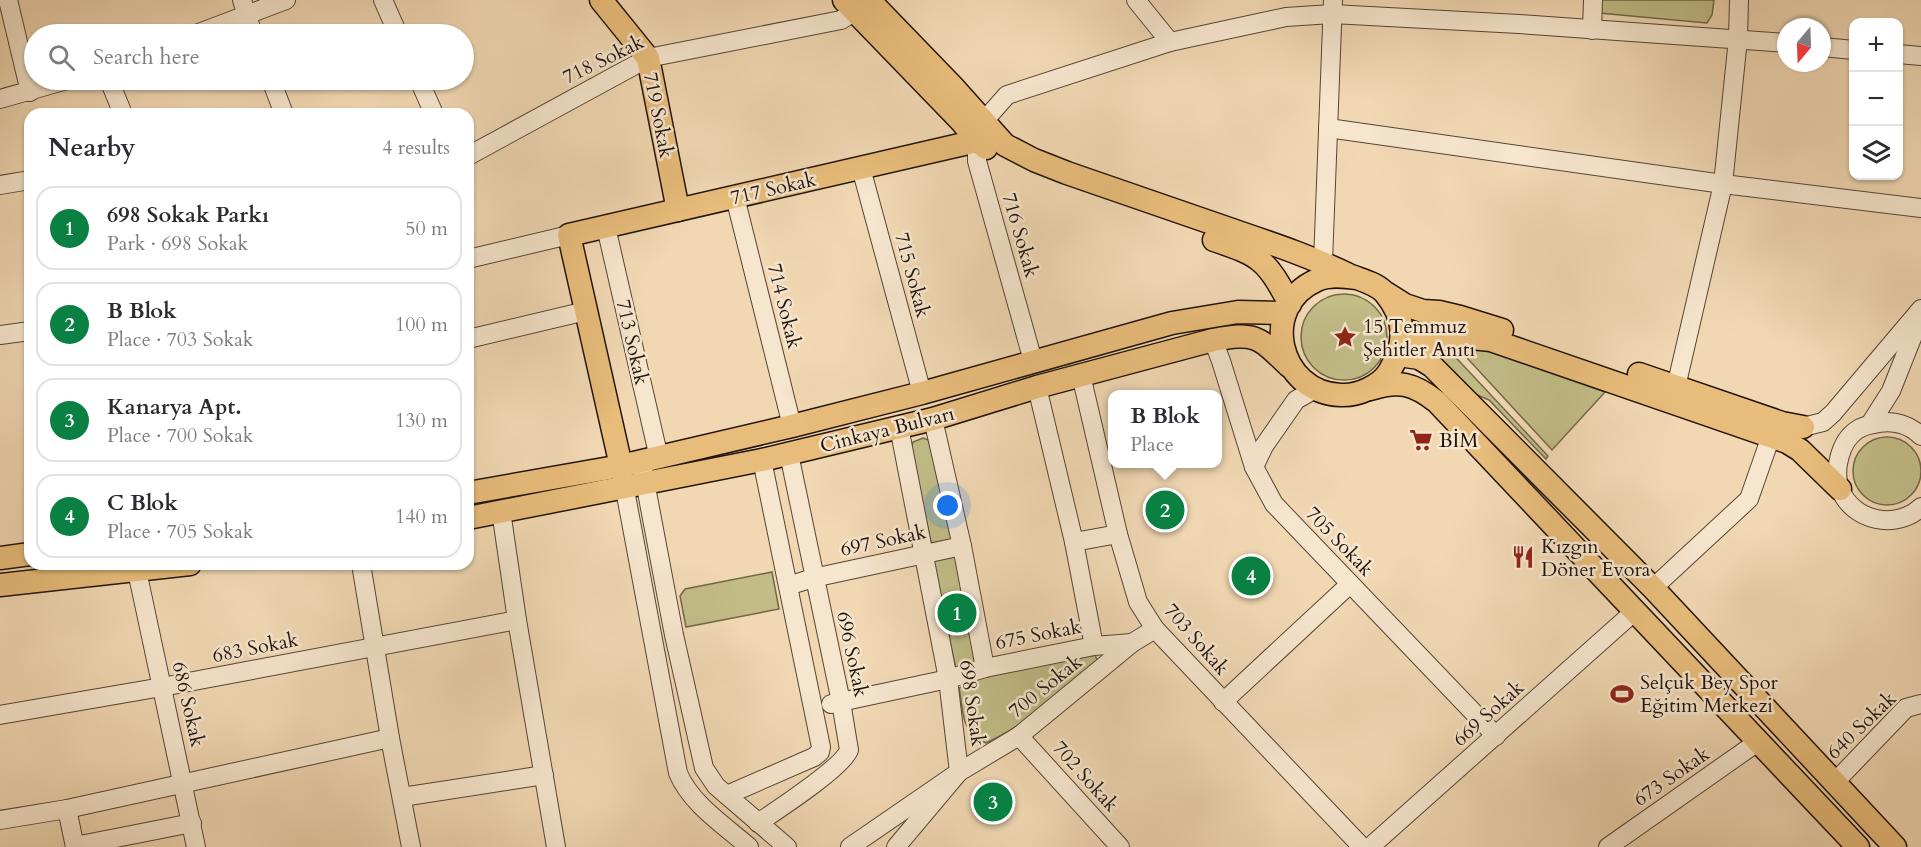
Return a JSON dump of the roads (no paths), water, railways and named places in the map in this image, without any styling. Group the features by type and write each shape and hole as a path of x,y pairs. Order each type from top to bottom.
{"main road":[{"name":"719 Sokak","path":"601,0 648,58 678,210"},
{"path":"862,3 1014,167 1054,185 1230,245 1257,257 1270,269 1288,309"},
{"path":"981,131 1034,159 1323,262 1371,284 1405,305 1423,311 1461,317 1782,423 1803,427"},
{"name":"717 Sokak","path":"568,235 861,168 981,131"},
{"name":"713 Sokak","path":"568,235 586,311 636,468"},
{"path":"1357,278 1337,276 1317,280 1298,293 1288,309 1281,336 1286,359 1299,378 1315,389 1343,396 1389,383 1401,383 1424,391 1437,402 1858,847"},
{"path":"1366,391 1385,377 1400,351 1402,334 1397,311 1384,292"},
{"name":"Cinkaya Bulvarı","path":"474,517 501,511 636,468 922,393 1172,323 1238,312 1288,309"},
{"name":"Cinkaya Bulvarı","path":"636,468 647,483 762,460 933,419 1037,387 1213,340 1241,335 1253,337 1273,350 1292,369"},
{"path":"1400,351 1430,345 1444,339 1461,337 1491,340 1771,436 1800,450 1840,489"},
{"path":"1400,351 1432,366 1653,588 1895,847"},
{"name":"Cinkaya Bulvarı","path":"474,493 636,468"},
{"path":"0,558 24,555"},
{"path":"0,585 145,570"}],"street":[{"path":"9,0 24,66"},
{"path":"214,24 244,8 286,0"},
{"path":"383,0 394,24"},
{"path":"1136,0 1170,42"},
{"path":"1592,30 1593,0"},
{"path":"1676,387 1723,184 1738,39 1739,0"},
{"name":"718 Sokak","path":"474,153 648,58 841,20 862,3"},
{"path":"1323,262 1332,7"},
{"path":"981,131 1007,95 1170,42 1332,7 1592,30 1777,42"},
{"path":"244,8 250,24"},
{"path":"1831,48 1849,50"},
{"path":"1903,54 1921,56"},
{"path":"0,99 36,90"},
{"path":"113,90 121,108"},
{"path":"275,90 282,108"},
{"path":"423,90 431,108"},
{"path":"1328,128 1723,184 1921,208"},
{"name":"716 Sokak","path":"981,131 980,171 1033,361"},
{"name":"715 Sokak","path":"861,168 922,393"},
{"path":"0,186 24,181"},
{"name":"714 Sokak","path":"735,197 792,426"},
{"name":"713 Sokak","path":"606,227 636,468"},
{"path":"474,258 568,235"},
{"path":"1803,427 1823,422 1833,413 1921,309"},
{"path":"474,338 586,311"},
{"path":"1918,513 1884,521 1868,517 1854,508 1840,489 1838,462 1844,446 1863,428 1894,384 1921,316"},
{"path":"0,335 24,332"},
{"name":"705 Sokak","path":"1213,340 1254,467 1274,504 1496,736"},
{"name":"703 Sokak","path":"1081,375 1118,534 1138,602 1155,629 1362,847"},
{"path":"1037,387 1074,542 1094,646"},
{"path":"1254,467 1264,446 1296,400 1315,389"},
{"name":"698 Sokak","path":"933,419 962,546 985,668"},
{"path":"1803,427 1863,428 1887,422 1904,424 1921,436"},
{"name":"698 Sokak","path":"899,427 948,679 959,772"},
{"path":"1653,588 1749,499 1771,436"},
{"name":"696 Sokak","path":"758,823 833,768 849,750 789,454"},
{"path":"727,795 814,758 820,752 820,738 762,460"},
{"path":"636,468 678,773 683,785 693,798 749,847"},
{"path":"647,483 674,635 704,768 709,777 727,795 787,847"},
{"path":"501,511 517,620 556,847"},
{"path":"1074,542 1118,534"},
{"name":"697 Sokak","path":"788,586 813,578 962,546"},
{"path":"361,570 411,847"},
{"name":"686 Sokak","path":"137,571 196,847"},
{"path":"1223,702 1350,584"},
{"name":"669 Sokak","path":"1370,847 1635,611"},
{"name":"683 Sokak","path":"0,715 517,620"},
{"name":"700 Sokak","path":"849,847 959,772 1019,736 1132,644 1155,629"},
{"name":"675 Sokak","path":"814,708 948,679 985,668 1094,646 1132,644"},
{"name":"640 Sokak","path":"1835,782 1906,708 1921,704"},
{"name":"702 Sokak","path":"1019,736 1120,847"},
{"path":"0,820 67,809 390,738"},
{"name":"673 Sokak","path":"1608,847 1759,741"},
{"name":"700 Sokak","path":"896,847 959,772"},
{"path":"402,797 544,775"},
{"path":"67,809 75,846 192,823"}],"place":[{"name":"15 Temmuz Şehitler Anıtı","path":"1345,337"},
{"name":"BİM","path":"1421,440"},
{"name":"B Blok","path":"1165,510"},
{"name":"Kızgın Döner Evora","path":"1523,557"},
{"name":"C Blok","path":"1251,576"},
{"name":"698 Sokak Parkı","path":"957,613"},
{"name":"Selçuk Bey Spor Eğitim Merkezi","path":"1622,694"},
{"name":"Kanarya Apt.","path":"993,802"}]}
